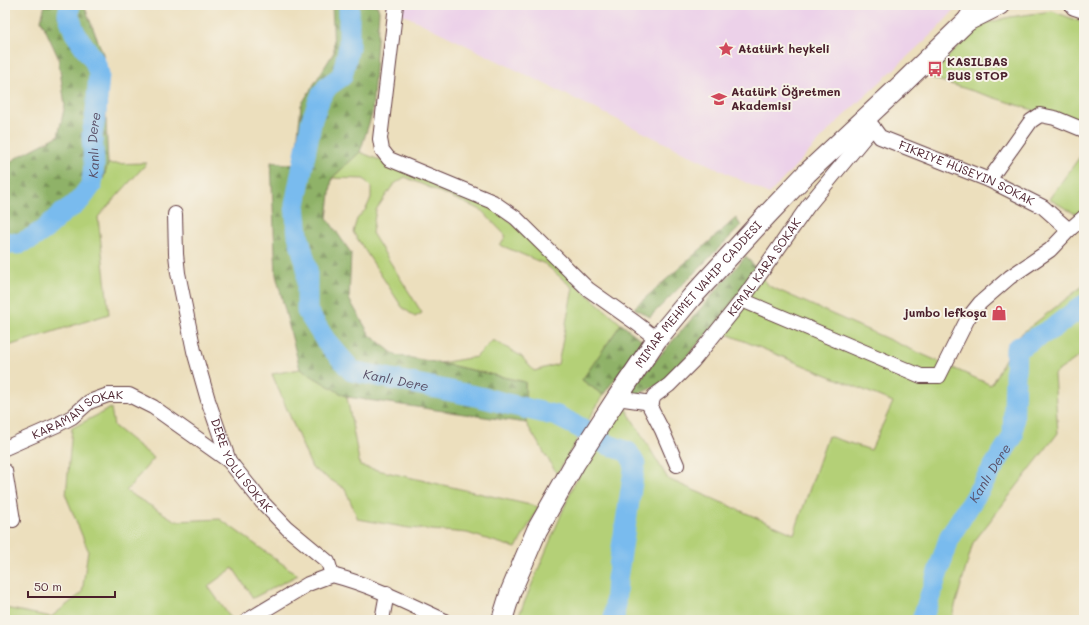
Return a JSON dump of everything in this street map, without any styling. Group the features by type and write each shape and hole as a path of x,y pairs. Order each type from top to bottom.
{"main road":[{"name":"MIMAR MEHMET VAHIP CADDESI","path":"502,620 511,591 537,530 575,463 657,340 692,298 807,173 869,122 900,86 972,13 999,5"},
{"path":"1075,5 1083,7"}],"street":[{"path":"396,5 380,139 382,150 390,159 493,202 516,218 588,289 657,340"},
{"path":"989,180 1031,121 1040,115 1055,118 1084,130"},
{"name":"FIKRIYE HÜSEYIN SOKAK","path":"869,122 880,137 989,180 1043,207 1069,230"},
{"name":"KEMAL KARA SOKAK","path":"652,403 654,396 669,385 693,361 742,300 869,122"},
{"name":"DERE YOLU SOKAK","path":"175,214 178,273 194,351 208,400 229,461 267,507 287,528 328,562 332,575"},
{"path":"742,300 921,376 940,376 968,318 980,303 1010,277 1050,250 1084,217"},
{"name":"KARAMAN SOKAK","path":"5,448 72,417 89,402 108,395 129,395 153,407 229,461"},
{"path":"617,398 652,403 650,407 677,465"},
{"path":"5,470 13,520"},
{"path":"248,620 308,584 332,575 349,579 386,593 442,620"},
{"path":"382,620 386,593"}],"shaded area":[{"name":"Atatürk Öğretmen Akademisi","path":"384,5 959,5 935,31 836,123 769,194"}],"green space":[{"path":"45,5 84,5 103,54 108,164 103,179 5,247 5,167 16,158 58,136 65,105 58,57 41,20"},
{"path":"332,5 377,5 379,11 372,114 360,152 332,178 327,218 351,253 349,299 370,335 395,355 440,363 525,382 526,423 347,397 300,369 276,275 271,162 295,165 301,105 334,52"},
{"path":"1052,11 1084,23 1084,126 928,77 980,25 1010,17"},
{"path":"1084,151 1084,219 1049,199"},
{"path":"360,152 489,206 509,220 580,288 621,324 582,380 603,395 557,474 526,423 525,382 440,363 476,357 493,340 521,356 534,371 558,364 573,288 545,264 500,245 506,236 481,210 405,177 393,185 376,210 372,233 422,313 415,317 402,307 353,232 357,219 366,209 371,198 371,187 364,179 332,178"},
{"path":"147,163 98,217 109,314 5,347 5,247 103,179 108,164"},
{"path":"736,218 741,226 650,317 634,308"},
{"path":"746,256 756,269 712,328 664,382 634,396 632,388"},
{"path":"756,269 769,286 991,385 1017,337 1084,285 1084,353 1054,374 1058,433 973,543 951,620 526,620 519,615 574,484 623,404 668,479 794,534 828,436 871,450 893,402 712,328"},
{"path":"621,324 643,341 603,395 582,380"},
{"path":"300,369 347,397 360,466 539,507 516,548 467,533 409,528 358,519 345,489 312,468 272,374"},
{"path":"111,408 114,426 154,458 126,491 176,521 220,519 298,575 253,598 233,568 208,586 230,617 225,620 5,620 5,608 51,617 82,593 88,550 66,496 72,428"}],"waterway":[{"name":"Kanlı Dere","path":"5,242 18,244 32,238 81,199 92,184 94,163 92,135 96,113 99,74 95,62 75,33 68,14 70,5"},
{"name":"Kanlı Dere","path":"349,5 349,47 342,76 328,86 321,96 312,119 295,205 298,235 307,268 307,311 326,341 352,371 480,397 557,416 579,427 606,444 628,452 635,464 617,579 614,620"},
{"name":"Kanlı Dere","path":"922,620 950,536 1013,436 1016,349 1053,328 1084,305"}],"place":[{"name":"Atatürk heykeli","path":"726,49"},
{"name":"KASILBAS BUS STOP","path":"935,69"},
{"name":"Atatürk Öğretmen Akademisi","path":"719,99"},
{"name":"jumbo lefkoşa","path":"999,313"}]}
